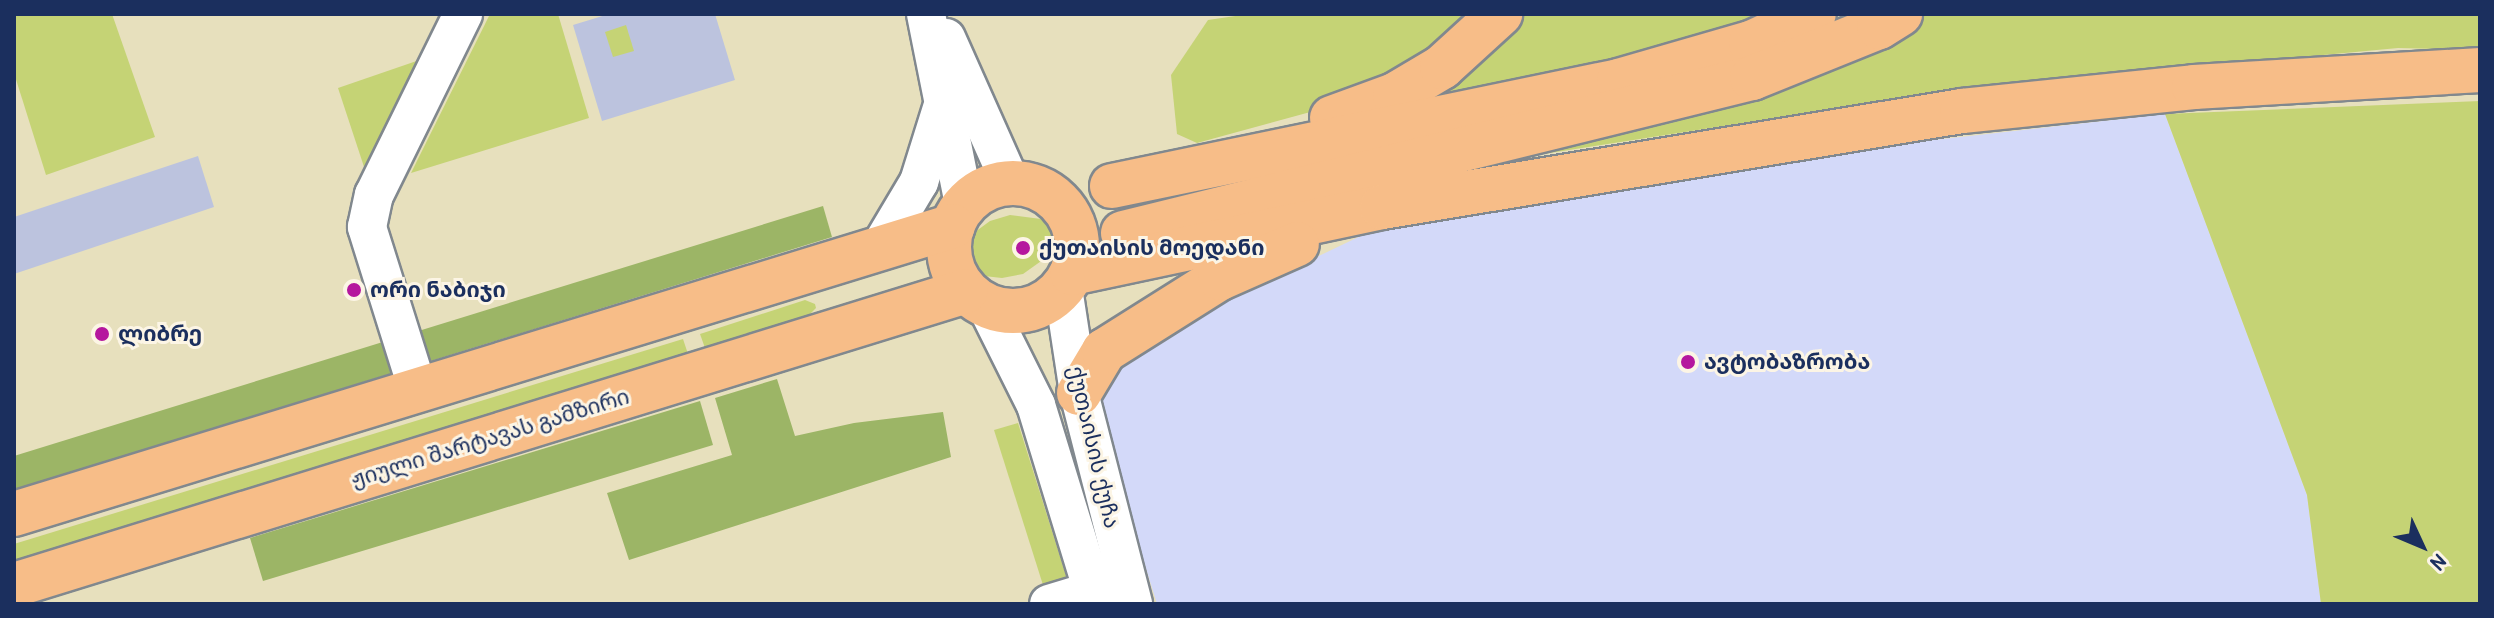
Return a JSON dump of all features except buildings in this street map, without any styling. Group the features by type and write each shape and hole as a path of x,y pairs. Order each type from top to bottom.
{"main road":[{"path":"1190,170 1395,95 1442,67 1500,14"},
{"path":"1057,199 1619,81 1751,43 1814,14"},
{"path":"958,215 948,242 950,260 976,298 999,310 1027,310 1053,298 1071,271 1124,232 1752,78 1879,27 1900,14"},
{"path":"1071,271 1382,207 1962,111 2194,87 2480,70"},
{"path":"14,514 879,249 958,215 985,188 1010,182 1027,183 1057,199 1071,217 1071,271"},
{"path":"1079,393 1104,351 1220,278 1382,207"},
{"name":"ჟიული შარტავას გამზირი","path":"14,585 976,298"}],"street":[{"path":"418,390 367,227 374,195 463,14"},
{"path":"926,14 943,105 958,215"},
{"path":"936,14 1010,182"},
{"path":"879,249 919,182 943,105"},
{"name":"ქუთაისის ქუჩა","path":"1071,271 1079,393 1112,595"},
{"name":"ქუთაისის ქუჩა","path":"976,298 1036,405 1112,595"},
{"path":"1049,604 1112,595"}],"shaded area":[{"path":"609,14 715,14 735,80 602,121 573,25"},
{"name":"ავტობაზრობა","path":"2165,114 2307,495 2321,604 1157,604 1089,387 1147,338 1369,232 1702,166"},
{"path":"198,156 214,207 14,274 14,217"}],"green space":[{"path":"14,14 112,14 155,137 46,175 14,73"},
{"path":"490,14 558,14 589,118 411,173"},
{"path":"1249,14 1474,14 1403,72 1314,111 1197,143 1177,134 1171,75 1208,20"},
{"path":"1518,14 1779,14 1397,117"},
{"path":"1922,14 2480,14 2480,50 2398,48 1961,89 1466,166"},
{"path":"626,25 634,51 613,57 605,32"},
{"path":"434,55 370,185 338,88"},
{"path":"2480,101 2480,604 2321,604 2307,495 2165,114"},
{"path":"823,206 832,237 14,490 14,456"},
{"path":"1010,215 1041,219 1051,228 1054,241 1051,254 1023,274 1002,278 975,275 965,266 961,253 964,240 990,221"},
{"path":"805,300 815,304 816,308 809,315 705,348 700,334"},
{"path":"683,339 688,354 14,562 14,544"},
{"path":"777,379 795,436 854,423 943,412 951,457 629,560 607,493 732,455 715,398"},
{"path":"700,401 713,445 263,581 250,538"},
{"path":"1018,423 1075,604 1049,604 994,430"}],"place":[{"name":"ქუთაისის მოედანი","path":"1023,248"},
{"name":"ორი ნაბიჯი","path":"354,290"},
{"name":"ლიბრე","path":"102,334"},
{"name":"ავტობაზრობა","path":"1688,362"}]}
